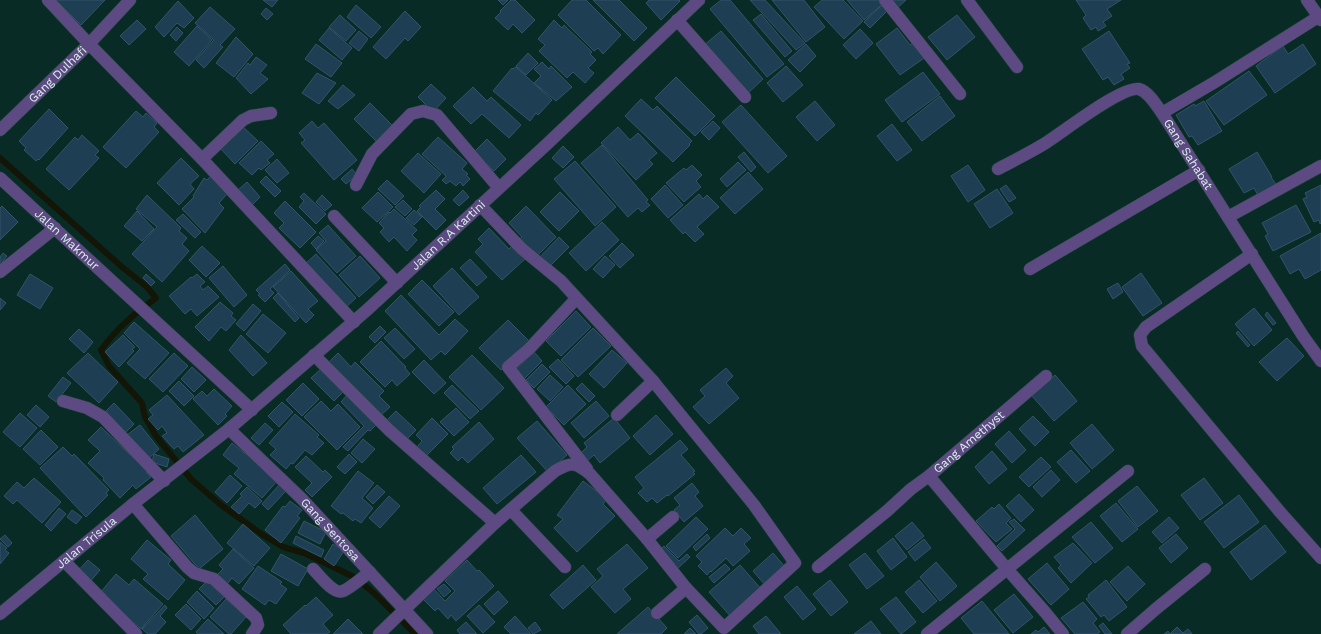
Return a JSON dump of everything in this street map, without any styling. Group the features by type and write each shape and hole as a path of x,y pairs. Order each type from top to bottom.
{"street":[{"name":"Gang Dulhafi","path":"0,130 89,44 48,0"},
{"path":"130,0 89,44 202,159 354,322"},
{"path":"885,0 960,94"},
{"path":"967,0 1017,67"},
{"path":"1162,113 1320,18 1307,0"},
{"name":"Jalan R.A Kartini","path":"175,472 230,429 397,283 677,20 692,2"},
{"path":"677,20 745,97"},
{"name":"Gang Sahabat","path":"998,169 1043,145 1114,98 1131,89 1138,89 1145,92 1162,113 1303,336 1321,361"},
{"path":"356,186 372,154 411,114 423,111 437,115 499,188"},
{"path":"202,159 243,120 251,116 271,113"},
{"path":"1228,217 1321,166"},
{"path":"1030,270 1199,170"},
{"name":"Jalan Makmur","path":"0,178 252,410"},
{"path":"480,205 522,249 561,282 653,381 754,505 795,563 724,628 686,588 647,539 590,474 508,367 529,349 576,299"},
{"path":"334,216 397,283"},
{"path":"0,272 55,228"},
{"path":"1252,254 1146,327 1140,335 1142,346 1321,558"},
{"path":"314,355 389,430 495,523"},
{"name":"Gang Amethyst","path":"1046,376 929,476 1063,634"},
{"path":"617,415 653,381"},
{"path":"63,402 87,408 102,417 164,481"},
{"name":"Gang Sentosa","path":"230,429 283,480 427,634"},
{"path":"379,634 495,523 550,475 566,465 574,464 582,467 590,474"},
{"path":"927,634 1128,471"},
{"name":"Jalan Trisula","path":"2,609 175,472"},
{"path":"818,567 887,511 911,489 929,476"},
{"path":"133,504 187,567 194,573 214,579 256,618 258,625 252,634"},
{"path":"511,510 565,567"},
{"path":"647,539 673,517"},
{"path":"64,561 136,634"},
{"path":"313,569 338,592 344,591 370,572"},
{"path":"1127,634 1206,569"},
{"path":"657,613 686,588"}],"building":[{"path":"56,0 105,0 81,25"},
{"path":"263,0 278,0 272,7"},
{"path":"498,0 508,0 503,5"},
{"path":"511,0 515,0 535,20 522,33 513,24 508,30 495,18"},
{"path":"572,0 586,0 621,35 603,54 598,48 594,51 558,15"},
{"path":"593,0 619,0 647,28 634,41"},
{"path":"649,0 680,1 661,20 646,3"},
{"path":"721,0 730,0 784,64 767,77 710,9"},
{"path":"750,0 765,0 805,43 796,50"},
{"path":"772,0 804,0 825,27 806,42"},
{"path":"822,0 843,0 863,21 844,39 814,7"},
{"path":"847,0 884,0 885,2 864,20"},
{"path":"888,0 906,0 896,9"},
{"path":"1076,0 1121,0 1107,9 1112,16 1103,22 1106,26 1098,31 1096,27 1091,30 1083,18 1086,15"},
{"path":"178,1 194,18 184,28 177,23 164,37 155,27"},
{"path":"883,4 888,10 870,28 864,22"},
{"path":"356,5 381,27 371,38 347,17"},
{"path":"210,7 235,29 220,45 223,47 204,68 196,60 214,40 195,23"},
{"path":"266,8 273,14 267,20 261,14"},
{"path":"405,11 421,27 408,41 405,38 386,59 373,47"},
{"path":"761,14 792,51 785,57 753,20"},
{"path":"340,15 356,30 346,41 329,27"},
{"path":"957,15 975,37 947,60 928,37"},
{"path":"137,20 146,29 129,45 120,36"},
{"path":"554,20 562,28 564,25 592,52 590,54 596,60 588,68 594,73 585,83 573,72 567,78 539,51 545,45 538,39"},
{"path":"197,26 212,40 189,66 174,52"},
{"path":"177,27 183,33 176,41 170,35"},
{"path":"329,28 352,48 342,60 319,40"},
{"path":"897,28 910,45 916,41 927,56 900,75 876,44"},
{"path":"860,29 873,43 856,59 843,45"},
{"path":"359,31 368,39 359,51 349,43"},
{"path":"721,31 763,79 746,95 703,46"},
{"path":"1109,31 1130,63 1127,64 1130,68 1121,74 1124,79 1114,85 1108,77 1103,80 1082,49"},
{"path":"236,37 253,54 234,77 216,63"},
{"path":"316,44 342,63 331,77 305,59"},
{"path":"806,44 816,56 800,72 788,60"},
{"path":"1303,44 1316,64 1275,93 1256,66 1283,46 1288,54"},
{"path":"528,53 538,63 526,75 516,66"},
{"path":"256,57 267,65 260,73 268,79 251,94 236,78 248,63 250,65"},
{"path":"542,62 549,69 551,66 572,87 556,101 534,83 541,76 534,69"},
{"path":"786,66 803,85 783,102 767,83"},
{"path":"516,67 552,100 538,115 536,113 530,121 493,91 512,68 513,69"},
{"path":"1249,71 1267,95 1224,125 1206,101"},
{"path":"923,72 940,94 902,122 885,100"},
{"path":"317,73 336,83 319,104 302,93"},
{"path":"676,77 715,116 695,136 655,98"},
{"path":"431,84 446,98 433,112 418,97"},
{"path":"343,85 355,95 338,109 328,101"},
{"path":"473,87 487,101 491,97 521,125 509,138 482,114 471,124 453,106"},
{"path":"940,96 955,116 922,141 907,122"},
{"path":"641,99 653,110 657,106 692,141 689,144 690,145 673,162 625,116"},
{"path":"815,101 835,125 817,141 796,117"},
{"path":"1204,101 1222,131 1198,145 1192,136 1189,137 1176,115 1194,104 1195,106"},
{"path":"370,103 394,127 378,143 354,119"},
{"path":"741,105 787,156 768,173 722,122"},
{"path":"49,109 68,128 39,160 38,159 36,161 24,150 26,148 19,141"},
{"path":"136,111 143,117 146,113 157,123 154,127 159,132 126,168 103,147"},
{"path":"312,121 318,128 324,123 357,160 334,180 301,143 305,140 299,133"},
{"path":"713,121 720,128 709,140 701,132"},
{"path":"892,124 912,150 897,161 877,136"},
{"path":"241,125 258,141 235,164 219,147"},
{"path":"618,127 630,140 638,133 657,153 649,160 653,164 636,180 601,143"},
{"path":"82,135 99,151 95,155 99,158 69,190 46,169 75,137 78,140"},
{"path":"438,137 467,163 462,169 468,174 466,175 470,179 463,186 460,182 456,186 450,181 446,184 442,180 446,176 422,154"},
{"path":"487,139 506,159 494,171 474,152"},
{"path":"261,141 274,154 267,160 270,163 261,170 259,168 252,175 239,163"},
{"path":"602,145 648,200 646,202 650,205 642,212 638,208 628,217 581,163"},
{"path":"563,146 574,157 563,168 552,158"},
{"path":"744,152 756,167 751,172 738,157"},
{"path":"1257,152 1277,186 1259,197 1254,188 1244,193 1229,169"},
{"path":"418,153 441,174 424,193 401,171"},
{"path":"181,158 199,176 190,184 194,189 179,205 157,183"},
{"path":"277,159 289,173 277,183 265,170"},
{"path":"575,161 616,207 595,226 554,179"},
{"path":"738,162 746,170 727,187 720,179"},
{"path":"692,165 702,175 696,181 701,187 684,202 666,183 684,168 686,170"},
{"path":"968,165 985,190 968,202 951,176"},
{"path":"352,169 357,175 346,184 341,179"},
{"path":"748,172 763,189 735,214 720,198"},
{"path":"211,176 228,193 219,203 224,208 205,233 182,209 194,197 193,196 204,178 207,180"},
{"path":"266,176 281,191 275,197 260,182"},
{"path":"387,180 404,196 395,205 378,189"},
{"path":"247,182 260,197 251,206 237,191"},
{"path":"665,185 683,205 668,218 651,199"},
{"path":"1006,185 1016,198 1009,202 1000,189"},
{"path":"1321,185 1320,224 1319,220 1314,222 1303,199 1307,197 1305,193"},
{"path":"997,189 1013,213 990,228 974,204"},
{"path":"436,190 445,199 435,209 446,220 436,230 417,211 421,207 419,206"},
{"path":"463,190 469,197 459,206 453,200"},
{"path":"378,192 393,207 377,222 362,208"},
{"path":"560,192 579,211 559,231 540,212"},
{"path":"304,193 326,214 316,224 299,207 304,201 300,197"},
{"path":"699,194 703,199 707,195 719,207 697,227 704,234 695,242 685,232 683,234 670,220"},
{"path":"147,195 181,228 179,231 187,238 182,244 189,251 162,282 132,254 157,227 136,209"},
{"path":"322,195 332,205 325,211 316,202"},
{"path":"403,200 412,209 405,216 395,207"},
{"path":"285,201 316,232 300,248 279,228 284,223 274,213"},
{"path":"1296,205 1311,232 1273,251 1265,236 1268,234 1262,223"},
{"path":"2,206 18,222 0,240 0,208"},
{"path":"526,206 556,237 534,259 517,241 522,237 509,223"},
{"path":"394,209 417,230 412,235 417,240 407,251 394,237 389,242 380,232 384,228 379,223 389,212 390,213"},
{"path":"414,210 422,217 414,225 406,218"},
{"path":"137,211 154,229 142,241 124,226"},
{"path":"183,214 201,232 195,238 176,220"},
{"path":"602,222 619,240 586,271 569,253"},
{"path":"328,225 356,256 337,273 316,250 326,241 319,233"},
{"path":"489,228 509,249 513,245 525,259 502,280 475,252 483,244 478,239"},
{"path":"1321,233 1321,270 1305,279 1299,269 1290,274 1280,256"},
{"path":"318,236 324,241 316,249 311,243"},
{"path":"559,237 569,247 547,269 537,260"},
{"path":"622,243 634,255 620,268 609,256"},
{"path":"202,246 220,263 206,277 189,260"},
{"path":"3,253 7,256 0,265 0,257"},
{"path":"316,254 356,298 345,308 305,264"},
{"path":"360,256 380,278 359,297 339,275"},
{"path":"605,256 615,265 603,278 593,269"},
{"path":"470,259 487,277 477,286 460,268"},
{"path":"285,264 290,270 270,289 274,293 265,302 258,295 260,294 256,290"},
{"path":"223,266 247,295 234,307 209,278"},
{"path":"452,268 479,297 459,315 433,286"},
{"path":"291,271 318,301 308,309 314,315 306,323 273,287"},
{"path":"1141,273 1162,303 1143,316 1122,287"},
{"path":"30,274 53,288 40,309 17,295"},
{"path":"146,274 155,282 151,286 143,278"},
{"path":"197,274 205,282 200,286 203,290 208,286 219,297 197,316 191,309 185,314 169,296 191,277 192,278"},
{"path":"422,280 454,312 439,326 408,294"},
{"path":"1118,283 1123,292 1113,299 1107,289"},
{"path":"278,293 299,318 295,322 273,298"},
{"path":"401,295 439,335 455,319 468,331 445,355 441,351 431,360 385,311"},
{"path":"0,298 6,303 0,310"},
{"path":"220,302 233,313 231,316 236,320 226,331 221,327 209,341 195,327"},
{"path":"253,304 261,311 244,331 236,324"},
{"path":"1254,308 1272,330 1254,346 1235,324"},
{"path":"576,311 591,327 561,356 546,341"},
{"path":"1267,312 1276,323 1273,325 1265,315"},
{"path":"263,314 286,333 268,353 246,334"},
{"path":"508,320 530,342 501,370 479,348"},
{"path":"134,322 169,353 145,379 127,363 140,349 124,333"},
{"path":"380,326 386,332 375,343 369,337"},
{"path":"395,328 415,349 404,359 384,338"},
{"path":"593,328 611,346 578,377 561,360"},
{"path":"79,329 93,342 84,353 69,339"},
{"path":"1238,331 1250,345 1248,347 1236,333"},
{"path":"123,335 135,347 132,349 134,351 119,367 105,352"},
{"path":"241,335 267,363 253,376 229,350"},
{"path":"1287,338 1304,356 1277,381 1259,362"},
{"path":"381,341 406,367 405,368 410,374 397,386 392,380 385,387 360,362"},
{"path":"612,350 627,363 604,388 589,374"},
{"path":"534,352 542,361 523,380 514,371"},
{"path":"88,353 118,382 99,403 67,373"},
{"path":"174,353 188,366 163,392 149,379"},
{"path":"338,353 351,367 355,362 384,391 379,396 390,407 380,416 328,363"},
{"path":"472,355 504,388 481,410 449,377"},
{"path":"558,359 574,376 566,384 549,367"},
{"path":"424,360 446,383 434,394 412,372"},
{"path":"542,364 550,372 534,388 526,380"},
{"path":"192,367 206,380 194,392 181,379"},
{"path":"323,367 345,390 334,401 311,378"},
{"path":"726,368 733,376 726,383 739,398 709,424 693,407 705,396 700,390"},
{"path":"550,375 563,387 550,401 537,389"},
{"path":"1055,375 1077,401 1054,421 1032,396"},
{"path":"63,377 71,383 56,402 48,396"},
{"path":"179,381 194,396 184,406 169,391"},
{"path":"303,383 319,399 302,416 286,400"},
{"path":"582,383 595,396 589,402 576,389"},
{"path":"452,385 479,411 470,419 444,393"},
{"path":"568,385 586,404 564,425 546,407"},
{"path":"214,389 232,406 225,414 227,416 218,425 193,399 202,391 207,396"},
{"path":"167,395 204,435 183,452 178,446 174,449 162,436 167,433 162,426 158,430 148,419 153,415 149,410"},
{"path":"347,395 376,425 370,431 368,430 348,451 343,447 364,426 341,402"},
{"path":"321,401 331,411 338,404 360,427 337,450 304,417"},
{"path":"596,401 609,416 584,438 571,423"},
{"path":"282,402 293,412 279,427 268,416"},
{"path":"114,403 134,424 123,435 103,414"},
{"path":"36,405 49,417 40,427 27,415"},
{"path":"456,408 469,422 454,436 440,422"},
{"path":"396,411 416,430 406,440 386,421"},
{"path":"20,413 37,428 20,447 3,432"},
{"path":"295,414 319,435 317,437 324,443 312,455 305,450 293,464 291,463 286,469 270,455 276,449 269,443"},
{"path":"656,415 673,434 650,455 633,436"},
{"path":"1033,416 1049,432 1035,446 1019,429"},
{"path":"432,418 448,434 426,456 417,447 422,441 416,435"},
{"path":"614,418 630,438 600,463 594,455 588,460 581,453 587,447 584,443"},
{"path":"537,421 567,455 548,472 517,438"},
{"path":"479,422 494,439 468,463 462,457 458,461 450,453 454,449 452,447"},
{"path":"265,423 273,430 259,445 251,438"},
{"path":"1092,424 1114,450 1092,469 1070,443"},
{"path":"140,425 159,449 148,459 127,435"},
{"path":"101,427 147,471 146,472 151,477 136,489 133,485 120,498 103,480 104,478 88,463 100,451 88,440"},
{"path":"41,430 58,447 40,465 23,449"},
{"path":"1009,431 1026,450 1012,463 995,444"},
{"path":"363,439 375,449 362,463 351,453"},
{"path":"680,440 688,449 681,455 695,471 693,472 695,474 657,503 652,498 647,502 638,493 644,488 635,477"},
{"path":"232,443 249,457 250,455 278,480 262,498 234,474 239,468 223,455"},
{"path":"63,447 72,456 74,454 109,490 106,493 108,495 86,517 40,468"},
{"path":"1071,450 1090,471 1076,483 1057,462"},
{"path":"992,451 1007,469 989,484 975,467"},
{"path":"154,454 169,459 167,467 152,462"},
{"path":"349,454 357,462 345,474 337,467"},
{"path":"521,455 536,472 497,504 483,488"},
{"path":"306,456 323,472 325,470 332,477 312,497 305,490 312,483 295,467"},
{"path":"1041,457 1051,467 1029,487 1019,477"},
{"path":"1051,470 1060,480 1042,497 1033,487"},
{"path":"358,471 374,483 362,498 373,508 361,523 355,519 353,521 331,506"},
{"path":"230,475 242,486 227,503 215,492"},
{"path":"34,478 61,502 42,523 17,500 13,504 4,496 17,482 24,488"},
{"path":"1204,478 1223,503 1200,520 1181,495"},
{"path":"583,481 607,499 603,504 615,516 577,552 554,528 563,519 557,515"},
{"path":"692,483 699,492 695,496 703,506 684,522 674,510 680,505 674,498"},
{"path":"279,485 286,491 268,510 262,504"},
{"path":"377,485 385,492 373,504 366,497"},
{"path":"1137,486 1158,511 1138,527 1118,501"},
{"path":"247,487 262,501 255,508 249,503 239,514 231,507 242,496 240,494"},
{"path":"1019,494 1034,510 1021,522 1006,506"},
{"path":"1239,495 1259,522 1224,548 1204,522"},
{"path":"389,496 400,506 380,528 369,518"},
{"path":"290,501 302,510 297,516 300,518 281,543 265,530 283,506 285,507"},
{"path":"1116,503 1138,529 1122,542 1100,516"},
{"path":"999,504 1011,518 1006,523 1012,529 996,542 976,521 992,507 994,509"},
{"path":"59,508 66,514 51,531 45,525"},
{"path":"72,510 82,517 76,524 67,517"},
{"path":"195,515 223,549 199,569 171,536"},
{"path":"696,517 708,529 678,558 666,546"},
{"path":"1169,517 1179,528 1162,543 1152,532"},
{"path":"1014,519 1025,530 1002,551 997,546 1015,529 1009,522"},
{"path":"304,521 326,532 320,544 298,533"},
{"path":"912,522 924,536 907,550 895,536"},
{"path":"1091,522 1113,548 1095,563 1072,537"},
{"path":"243,524 270,548 254,566 227,543"},
{"path":"1265,525 1286,552 1251,580 1230,552"},
{"path":"725,528 733,536 741,528 751,538 744,544 750,551 733,566 726,558 707,575 698,566 702,562 696,556"},
{"path":"707,534 710,538 696,551 693,547"},
{"path":"1176,534 1188,548 1171,563 1159,548"},
{"path":"5,535 12,543 8,547 0,539"},
{"path":"296,536 324,550 321,557 293,543"},
{"path":"893,538 907,557 891,570 877,551"},
{"path":"924,539 931,548 915,561 908,552"},
{"path":"147,540 171,560 168,564 185,580 168,600 143,579 148,574 131,559"},
{"path":"0,542 7,548 5,550 9,553 0,564"},
{"path":"1073,543 1092,563 1071,583 1058,568 1061,565 1054,557"},
{"path":"333,544 344,551 334,566 324,559"},
{"path":"627,544 648,568 623,589 631,599 615,613 591,587 603,576 597,569"},
{"path":"664,546 679,561 687,554 690,557 677,569 660,550"},
{"path":"233,549 254,568 239,584 232,578 227,584 217,575 223,569 219,565"},
{"path":"773,553 786,568 765,585 753,571"},
{"path":"865,553 884,576 867,589 849,565"},
{"path":"281,554 308,569 298,586 271,571"},
{"path":"88,560 100,570 89,583 76,573"},
{"path":"467,560 494,586 456,621 451,615 448,619 438,608 435,611 422,598 433,588 445,601 455,591 445,581"},
{"path":"936,562 957,586 940,601 920,577"},
{"path":"1047,563 1069,589 1051,605 1028,579"},
{"path":"725,564 730,569 714,583 709,577"},
{"path":"583,565 596,580 563,609 550,595"},
{"path":"740,565 763,591 732,618 709,592"},
{"path":"258,566 282,582 280,584 287,589 276,604 269,600 265,605 242,589"},
{"path":"1128,566 1145,584 1127,601 1110,582"},
{"path":"116,574 129,585 134,579 163,604 141,629 100,593"},
{"path":"830,580 848,602 831,616 813,594"},
{"path":"919,580 937,601 923,613 905,592"},
{"path":"1106,580 1127,607 1109,621 1104,615 1101,617 1086,599 1089,597 1088,595"},
{"path":"207,581 224,597 216,605 199,589"},
{"path":"444,584 451,591 444,597 437,589"},
{"path":"797,586 816,609 803,620 784,597"},
{"path":"197,591 214,608 204,619 187,602"},
{"path":"498,591 508,602 494,615 484,604"},
{"path":"1014,594 1033,617 1013,633 994,610"},
{"path":"316,597 333,615 323,624 330,632 327,634 291,634 283,625"},
{"path":"896,597 916,622 901,634 880,609"},
{"path":"226,599 246,617 231,634 229,634 210,617"},
{"path":"982,601 1009,634 974,634 961,618"},
{"path":"1083,602 1097,619 1093,623 1100,632 1097,634 1075,634 1061,618"},
{"path":"186,604 201,619 191,630 175,615"},
{"path":"165,605 167,608 160,616 166,622 155,634 148,634 142,629"},
{"path":"479,605 495,622 483,633 467,616"},
{"path":"648,607 667,628 661,634 617,634"},
{"path":"697,615 708,628 701,634 699,634 689,622"},
{"path":"515,616 531,634 511,634 504,627"},
{"path":"766,616 781,634 759,634 753,626"},
{"path":"208,619 224,634 198,634 196,632"},
{"path":"348,619 363,634 333,634"},
{"path":"871,621 881,634 854,634"},
{"path":"466,622 477,634 460,634 457,630"},
{"path":"535,622 541,630 533,634 528,628"},
{"path":"1103,623 1112,634 1105,634 1099,626"},
{"path":"1044,627 1050,634 1031,634 1036,630 1038,632"},
{"path":"1177,627 1183,633 1188,629 1192,634 1170,634"},
{"path":"690,628 696,634 684,634"}],"waterway":[{"path":"0,158 122,267 147,287 156,298 127,321 101,350 109,366 142,403 145,417 156,436 191,479 221,505 263,535 283,547 304,553 356,578 376,595 415,634"}]}
